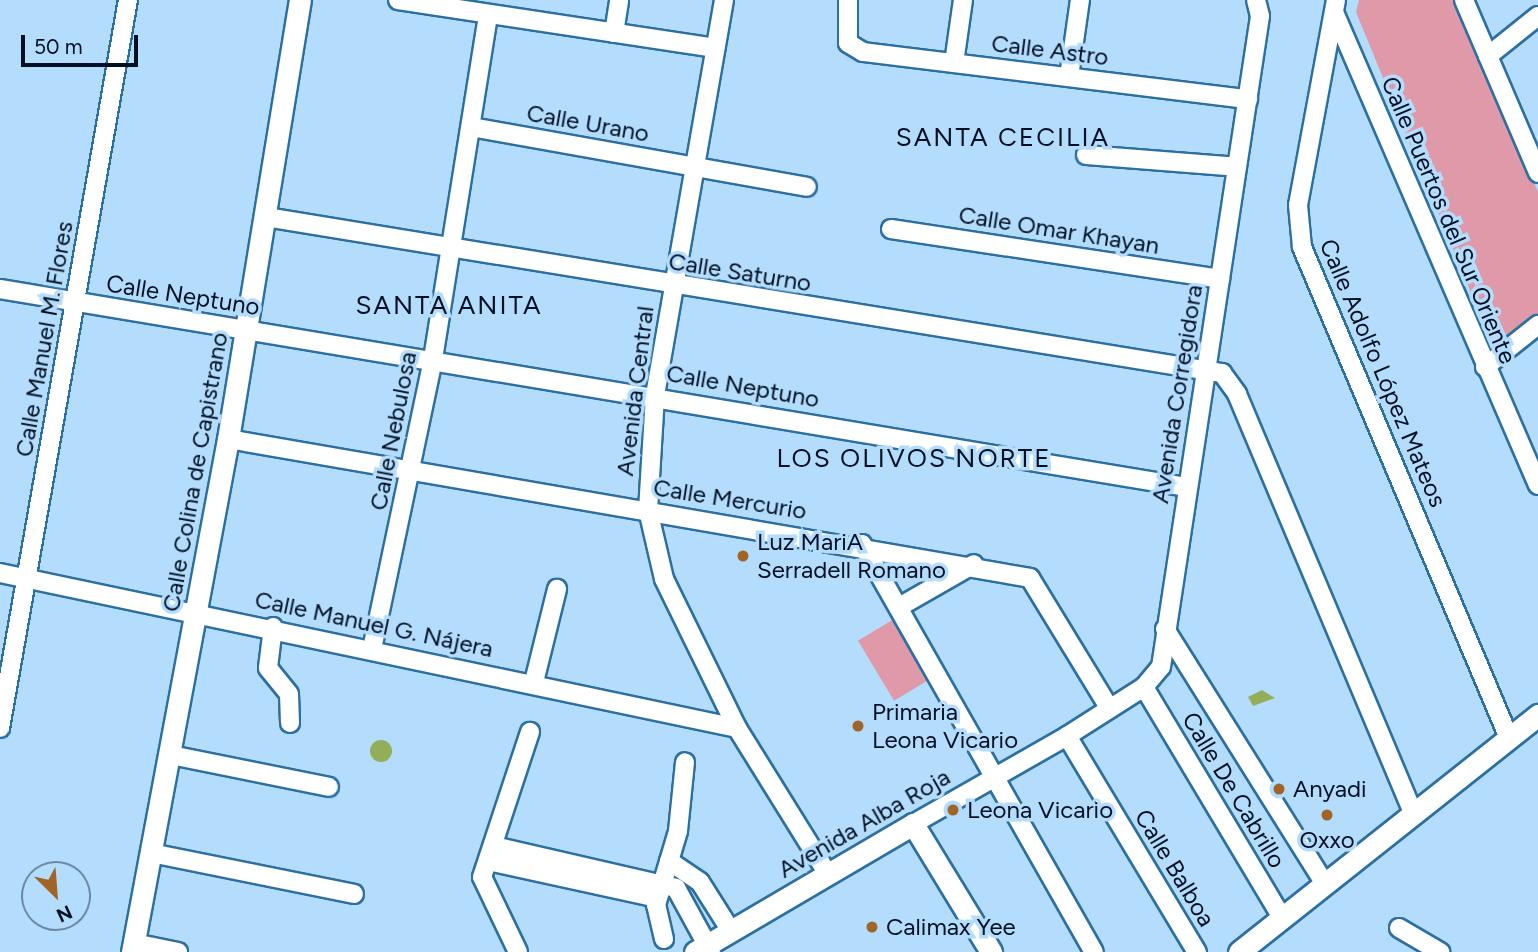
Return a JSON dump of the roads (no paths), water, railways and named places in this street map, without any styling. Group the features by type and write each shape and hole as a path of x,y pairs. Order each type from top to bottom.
{"main road":[{"name":"Calle Colina de Capistrano","path":"133,948 228,439 300,0"},
{"path":"1239,952 1538,715"},
{"path":"913,824 991,952"},
{"name":"Avenida Alba Roja","path":"704,950 731,931 913,824"}],"street":[{"name":"Calle Manuel M. Flores","path":"0,727 128,0"},
{"path":"404,0 488,14 512,8 614,33 715,48"},
{"path":"614,33 619,0"},
{"name":"Avenida Central","path":"724,0 655,396 648,510 664,579 737,728 828,874"},
{"name":"Calle Astro","path":"848,0 848,43 863,52 1248,99"},
{"path":"954,63 963,0"},
{"path":"1069,77 1080,0"},
{"name":"Avenida Corregidora","path":"1161,667 1186,488 1208,369 1260,16 1256,0"},
{"path":"1464,0 1538,173"},
{"name":"Calle Puertos del Sur Oriente","path":"1335,6 1485,367 1537,479"},
{"name":"Calle Adolfo López Mateos","path":"1335,6 1298,205 1302,247 1509,738"},
{"name":"Calle Nebulosa","path":"372,649 433,359 488,14"},
{"path":"1488,56 1538,16"},
{"name":"Calle Urano","path":"471,127 807,187"},
{"path":"1086,155 1237,167"},
{"name":"Calle Saturno","path":"266,217 674,286 1208,369"},
{"name":"Calle Omar Khayan","path":"891,229 1220,279"},
{"name":"Calle Neptuno","path":"0,289 655,396 1186,488"},
{"path":"1485,367 1538,325"},
{"path":"1208,369 1233,385 1413,812"},
{"name":"Calle Mercurio","path":"228,439 862,544 974,565 1037,583 1110,709"},
{"path":"862,544 1094,952"},
{"path":"899,607 974,565"},
{"name":"Calle Manuel G. Nájera","path":"0,573 273,627 737,728"},
{"path":"534,682 558,589"},
{"path":"273,627 268,668 289,694 290,723"},
{"path":"1165,629 1324,882"},
{"name":"Avenida Alba Roja","path":"913,824 1110,709 1144,687 1161,667"},
{"name":"Calle De Cabrillo","path":"1144,687 1282,918"},
{"path":"518,952 481,885 530,732"},
{"name":"Calle Balboa","path":"1067,736 1197,952"},
{"path":"171,755 330,787"},
{"path":"664,939 660,890 669,862 685,762"},
{"path":"151,853 354,894"},
{"path":"491,853 683,894 704,950"},
{"path":"669,862 700,882 731,931"},
{"path":"1399,928 1440,952"},
{"path":"133,948 178,952"}],"place":[{"name":"Luz MariA Serradell Romano","path":"743,556"},
{"name":"Primaria Leona Vicario","path":"858,726"},
{"name":"Anyadi","path":"1279,789"},
{"name":"Leona Vicario","path":"953,810"},
{"name":"Oxxo","path":"1327,815"},
{"name":"Calimax Yee","path":"872,927"}],"district":[{"name":"SANTA CECILIA","path":"1003,138"},
{"name":"SANTA ANITA","path":"449,306"},
{"name":"LOS OLIVOS NORTE","path":"914,459"}]}
